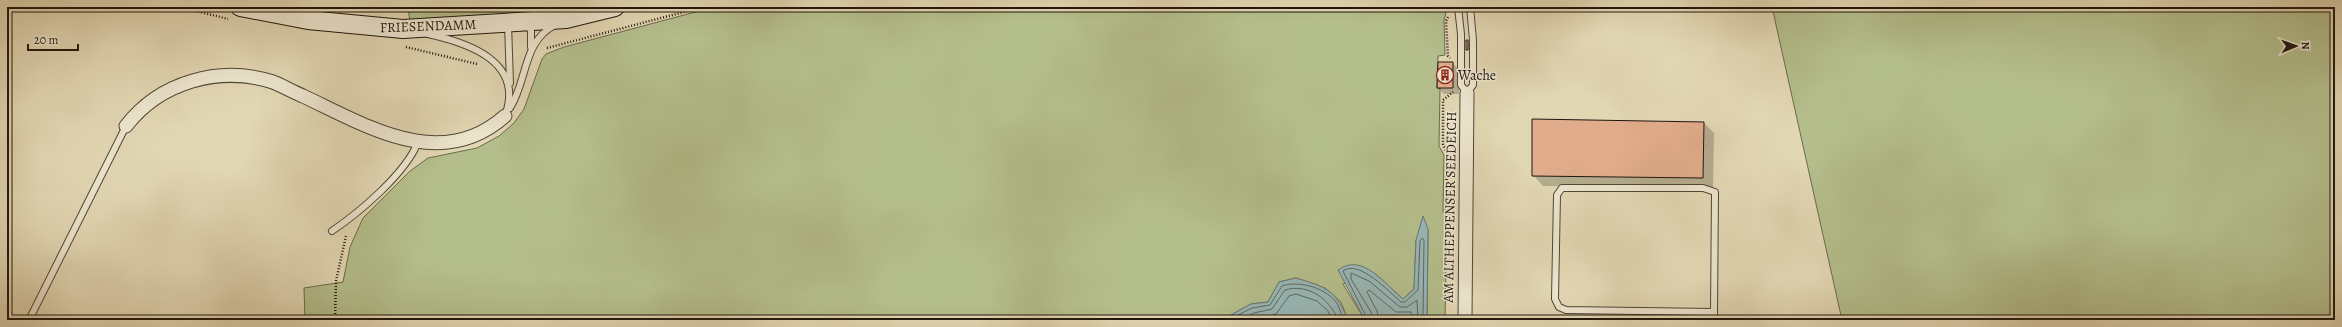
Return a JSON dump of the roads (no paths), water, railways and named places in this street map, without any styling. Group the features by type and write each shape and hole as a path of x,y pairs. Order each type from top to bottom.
{"main road":[{"name":"FRIESENDAMM","path":"240,7 308,20 403,29 566,19 615,7"}],"street":[{"path":"126,126 138,111 160,94 184,83 229,76 273,82 385,134 418,142 437,143 475,136 493,127 505,116"},
{"name":"AM ALTHEPPENSER SEEDEICH","path":"1465,320 1467,93"}],"lane":[{"name":"AM ALTHEPPENSER SEEDEICH","path":"1458,7 1461,34 1461,85 1467,93 1472,85 1473,40 1470,7"},
{"path":"531,49 543,33 566,19"},
{"path":"513,22 531,30 531,49 517,93 505,116 510,104 513,22"},
{"path":"403,29 449,39 487,56 502,69 510,93"},
{"path":"29,320 126,126"},
{"path":"332,231 356,214 407,164 418,142"},
{"path":"1714,312 1566,310 1559,307 1555,299 1557,195 1562,188 1703,188 1715,192 1714,320"}],"water":[{"path":"1423,216 1428,229 1427,320 1365,320 1338,270 1347,265 1364,267 1381,278 1403,299 1414,289 1416,240"},
{"path":"1296,278 1315,284 1329,291 1339,302 1348,320 1222,320 1251,304 1268,302 1279,282"}],"place":[{"name":"Wache","path":"1445,75"}]}
